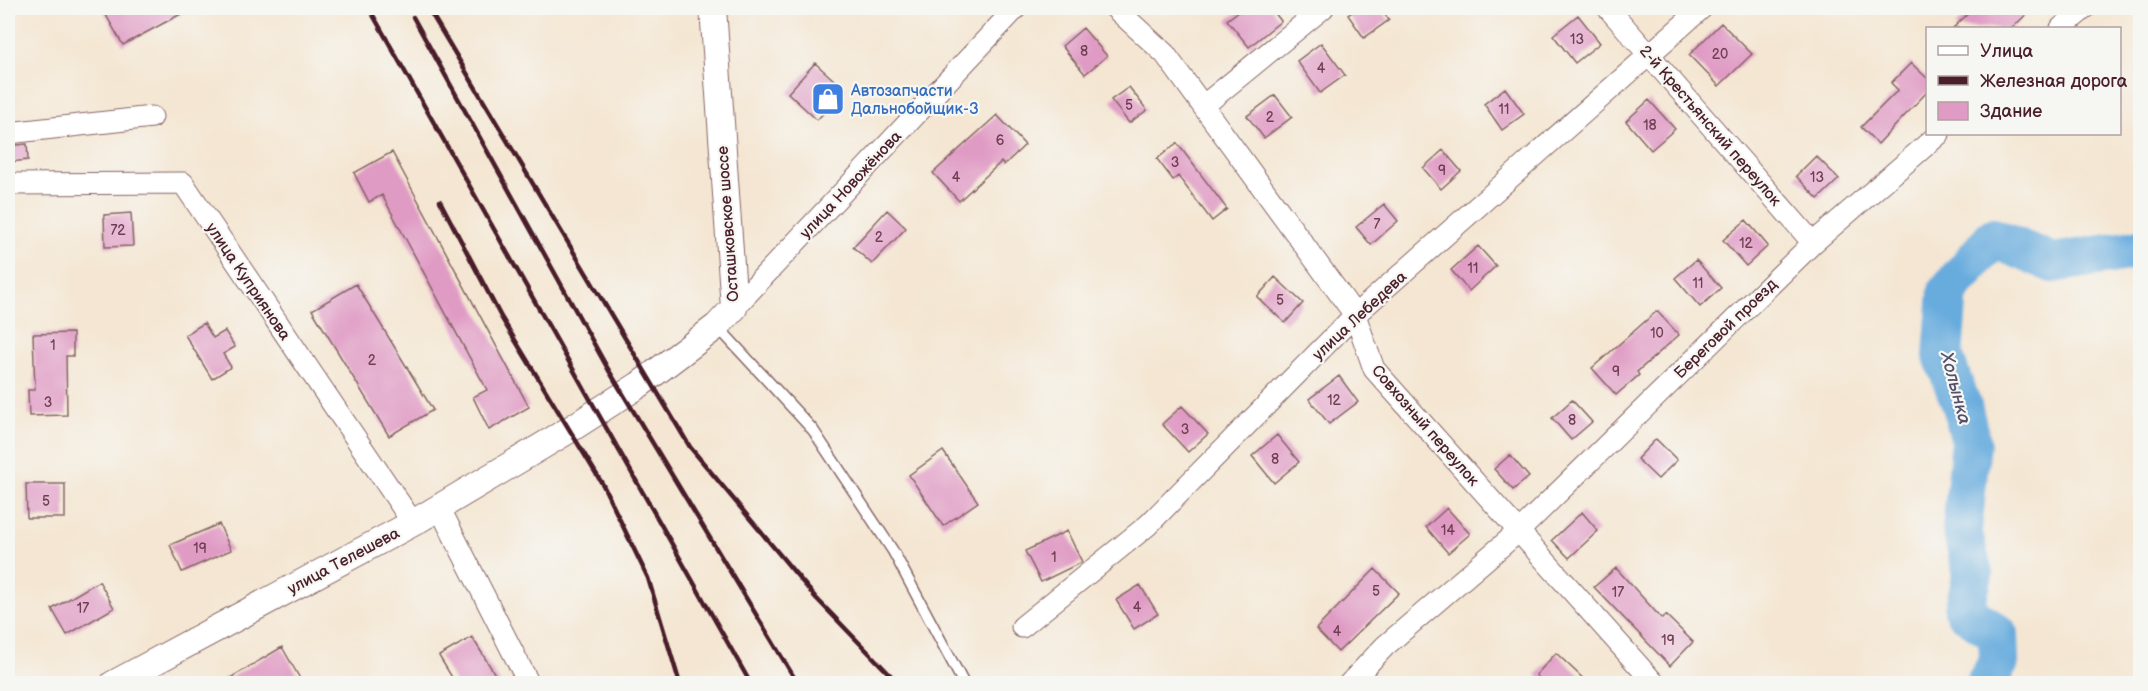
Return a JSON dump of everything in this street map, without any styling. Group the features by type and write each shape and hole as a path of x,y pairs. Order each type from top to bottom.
{"street":[{"name":"Осташковское шоссе","path":"569,430 639,385 726,317 713,8"},
{"name":"улица Новожёнова","path":"726,317 1016,8"},
{"name":"Совхозный переулок","path":"1115,8 1166,54 1355,315 1374,369 1655,684"},
{"path":"1203,106 1323,8"},
{"name":"2-й Крестьянский переулок","path":"1608,8 1813,243"},
{"name":"улица Лебедева","path":"1022,627 1148,525 1355,315 1702,8"},
{"path":"2062,27 2085,8"},
{"path":"8,133 152,117"},
{"name":"Береговой проезд","path":"1349,684 1385,646 1519,531 1813,243 1938,135"},
{"name":"улица Куприянова","path":"8,184 183,183 413,523"},
{"name":"улица Телешева","path":"113,684 413,523 569,430"},
{"path":"440,507 529,684"}],"lane":[{"path":"726,317 813,430 893,551 964,684"}],"building":[{"path":"102,8 192,8 123,45"},
{"path":"1243,8 1271,8 1281,21 1249,47 1227,20"},
{"path":"1358,8 1380,8 1389,20 1364,38 1348,15"},
{"path":"1974,8 2033,8 2013,27 1954,27"},
{"path":"1578,15 1600,43 1575,63 1553,35"},
{"path":"1721,23 1752,54 1719,86 1689,55"},
{"path":"1083,28 1107,56 1085,74 1062,46"},
{"path":"1321,43 1345,75 1320,93 1297,61"},
{"path":"815,63 845,90 817,120 788,93"},
{"path":"1911,63 1926,77 1926,93 1878,144 1861,127 1898,90 1891,83"},
{"path":"1129,87 1147,110 1129,123 1111,100"},
{"path":"1505,88 1524,114 1502,130 1484,104"},
{"path":"1275,95 1292,117 1264,138 1247,116"},
{"path":"1649,100 1675,129 1651,150 1626,121"},
{"path":"997,115 1025,145 1004,165 1001,162 959,201 933,173"},
{"path":"1177,143 1227,209 1212,221 1178,176 1173,180 1157,159"},
{"path":"27,144 28,160 10,162 8,146"},
{"path":"1443,150 1461,171 1441,189 1423,168"},
{"path":"392,152 529,407 489,430 473,397 487,390 382,195 369,202 354,173"},
{"path":"1816,156 1839,179 1818,199 1796,176"},
{"path":"1384,204 1398,221 1371,245 1356,227"},
{"path":"887,210 906,228 872,264 853,247"},
{"path":"131,213 133,246 105,247 104,215"},
{"path":"1746,220 1768,246 1746,266 1723,240"},
{"path":"1478,246 1496,266 1469,291 1451,270"},
{"path":"1696,260 1721,288 1700,307 1675,278"},
{"path":"1275,277 1303,303 1285,323 1257,297"},
{"path":"356,284 433,410 389,436 312,310"},
{"path":"1657,311 1679,335 1637,372 1639,375 1616,395 1592,368"},
{"path":"204,323 213,338 225,331 235,347 223,354 231,367 212,379 185,335"},
{"path":"73,333 73,356 66,356 67,415 29,416 28,390 35,390 33,334"},
{"path":"1339,376 1358,402 1329,424 1309,399"},
{"path":"1572,400 1592,422 1571,440 1552,418"},
{"path":"1182,406 1208,434 1188,452 1162,424"},
{"path":"1277,435 1299,462 1274,483 1252,456"},
{"path":"1656,439 1677,460 1658,479 1637,459"},
{"path":"943,451 978,502 943,526 909,475"},
{"path":"1510,455 1529,477 1513,490 1494,469"},
{"path":"26,484 65,484 65,518 27,518"},
{"path":"1447,508 1470,534 1448,553 1426,527"},
{"path":"1582,512 1598,531 1569,558 1552,540"},
{"path":"219,524 231,550 182,572 170,545"},
{"path":"1067,531 1082,562 1041,582 1025,551"},
{"path":"1616,568 1662,619 1666,615 1693,642 1670,666 1594,587"},
{"path":"1375,569 1399,593 1338,652 1316,629"},
{"path":"99,581 114,608 67,635 52,609"},
{"path":"1140,585 1158,614 1134,629 1116,600"},
{"path":"472,637 501,684 456,684 439,656"},
{"path":"282,647 303,684 220,684"},
{"path":"1556,653 1589,684 1545,684 1536,675"}],"waterway":[{"name":"Холынка","path":"1985,684 1999,662 1998,634 1964,611 1973,574 1962,530 1971,442 1962,406 1943,356 1948,291 1993,238 2053,263 2140,249"}],"railway":[{"path":"369,8 751,684"},
{"path":"428,8 690,447 816,598 899,684"},
{"path":"413,17 608,369 798,684"},
{"path":"440,201 501,317 603,485 648,578 680,684"}],"place":[{"name":"Автозапчасти Дальнобойщик-3","path":"828,99"}]}
